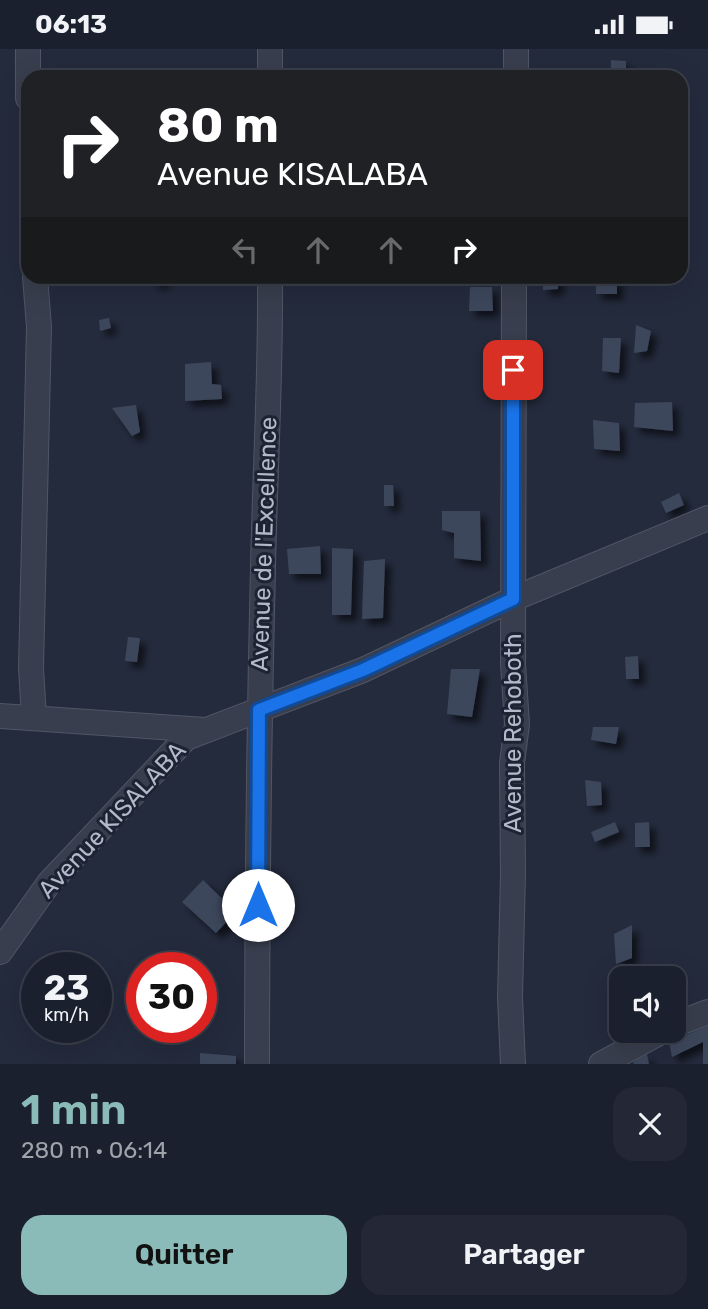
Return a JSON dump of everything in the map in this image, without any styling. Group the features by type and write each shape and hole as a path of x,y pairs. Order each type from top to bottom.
{"street":[{"path":"28,49 28,70"},
{"path":"270,49 270,70"},
{"path":"516,49 516,70"},
{"path":"34,717 31,668 39,340 35,284"},
{"name":"Avenue de l'Excellence","path":"257,1064 259,710 271,355 270,284"},
{"name":"Avenue Rehoboth","path":"513,1064 510,997 512,763 517,724 513,664 514,284"},
{"name":"Avenue KISALABA","path":"0,951 49,883 186,738 363,670 513,599 708,518"},
{"path":"0,716 205,730"},
{"path":"686,1020 708,1012"},
{"path":"601,1064 640,1043"}],"building":[{"path":"611,60 626,61 626,70 611,70"},
{"path":"543,284 558,284 558,289 543,290"},
{"path":"596,284 617,284 617,294 596,294"},
{"path":"470,287 492,287 493,311 469,311"},
{"path":"109,318 111,328 100,331 99,320"},
{"path":"636,325 651,331 647,351 634,353"},
{"path":"603,338 621,338 619,373 602,371"},
{"path":"211,362 212,384 221,385 222,399 185,401 185,364"},
{"path":"672,402 673,431 634,427 635,403"},
{"path":"136,405 140,432 132,436 112,408"},
{"path":"593,420 619,423 620,451 594,449"},
{"path":"384,485 393,485 394,506 384,506"},
{"path":"679,493 684,505 666,513 661,502"},
{"path":"442,511 480,511 481,561 454,558 454,533 442,530"},
{"path":"320,546 321,574 289,574 287,549"},
{"path":"332,548 353,549 351,615 332,615"},
{"path":"385,559 383,618 362,619 364,561"},
{"path":"128,637 140,638 137,662 125,661"},
{"path":"638,656 639,679 626,679 625,657"},
{"path":"451,669 480,669 472,717 447,714"},
{"path":"593,727 619,727 616,744 591,740"},
{"path":"585,780 601,782 602,805 587,806"},
{"path":"615,822 619,832 595,842 591,832"},
{"path":"649,822 650,847 635,847 635,823"},
{"path":"203,880 236,912 216,933 182,902"},
{"path":"632,925 632,958 616,964 614,934"},
{"path":"708,1026 708,1064 703,1064 703,1042 672,1057 669,1043 686,1043 686,1035"},
{"path":"200,1053 236,1056 236,1064 200,1064"},
{"path":"647,1054 649,1064 634,1064 633,1062"}],"route":[{"path":"258,905 259,710 363,670 513,599 513,370"}]}
